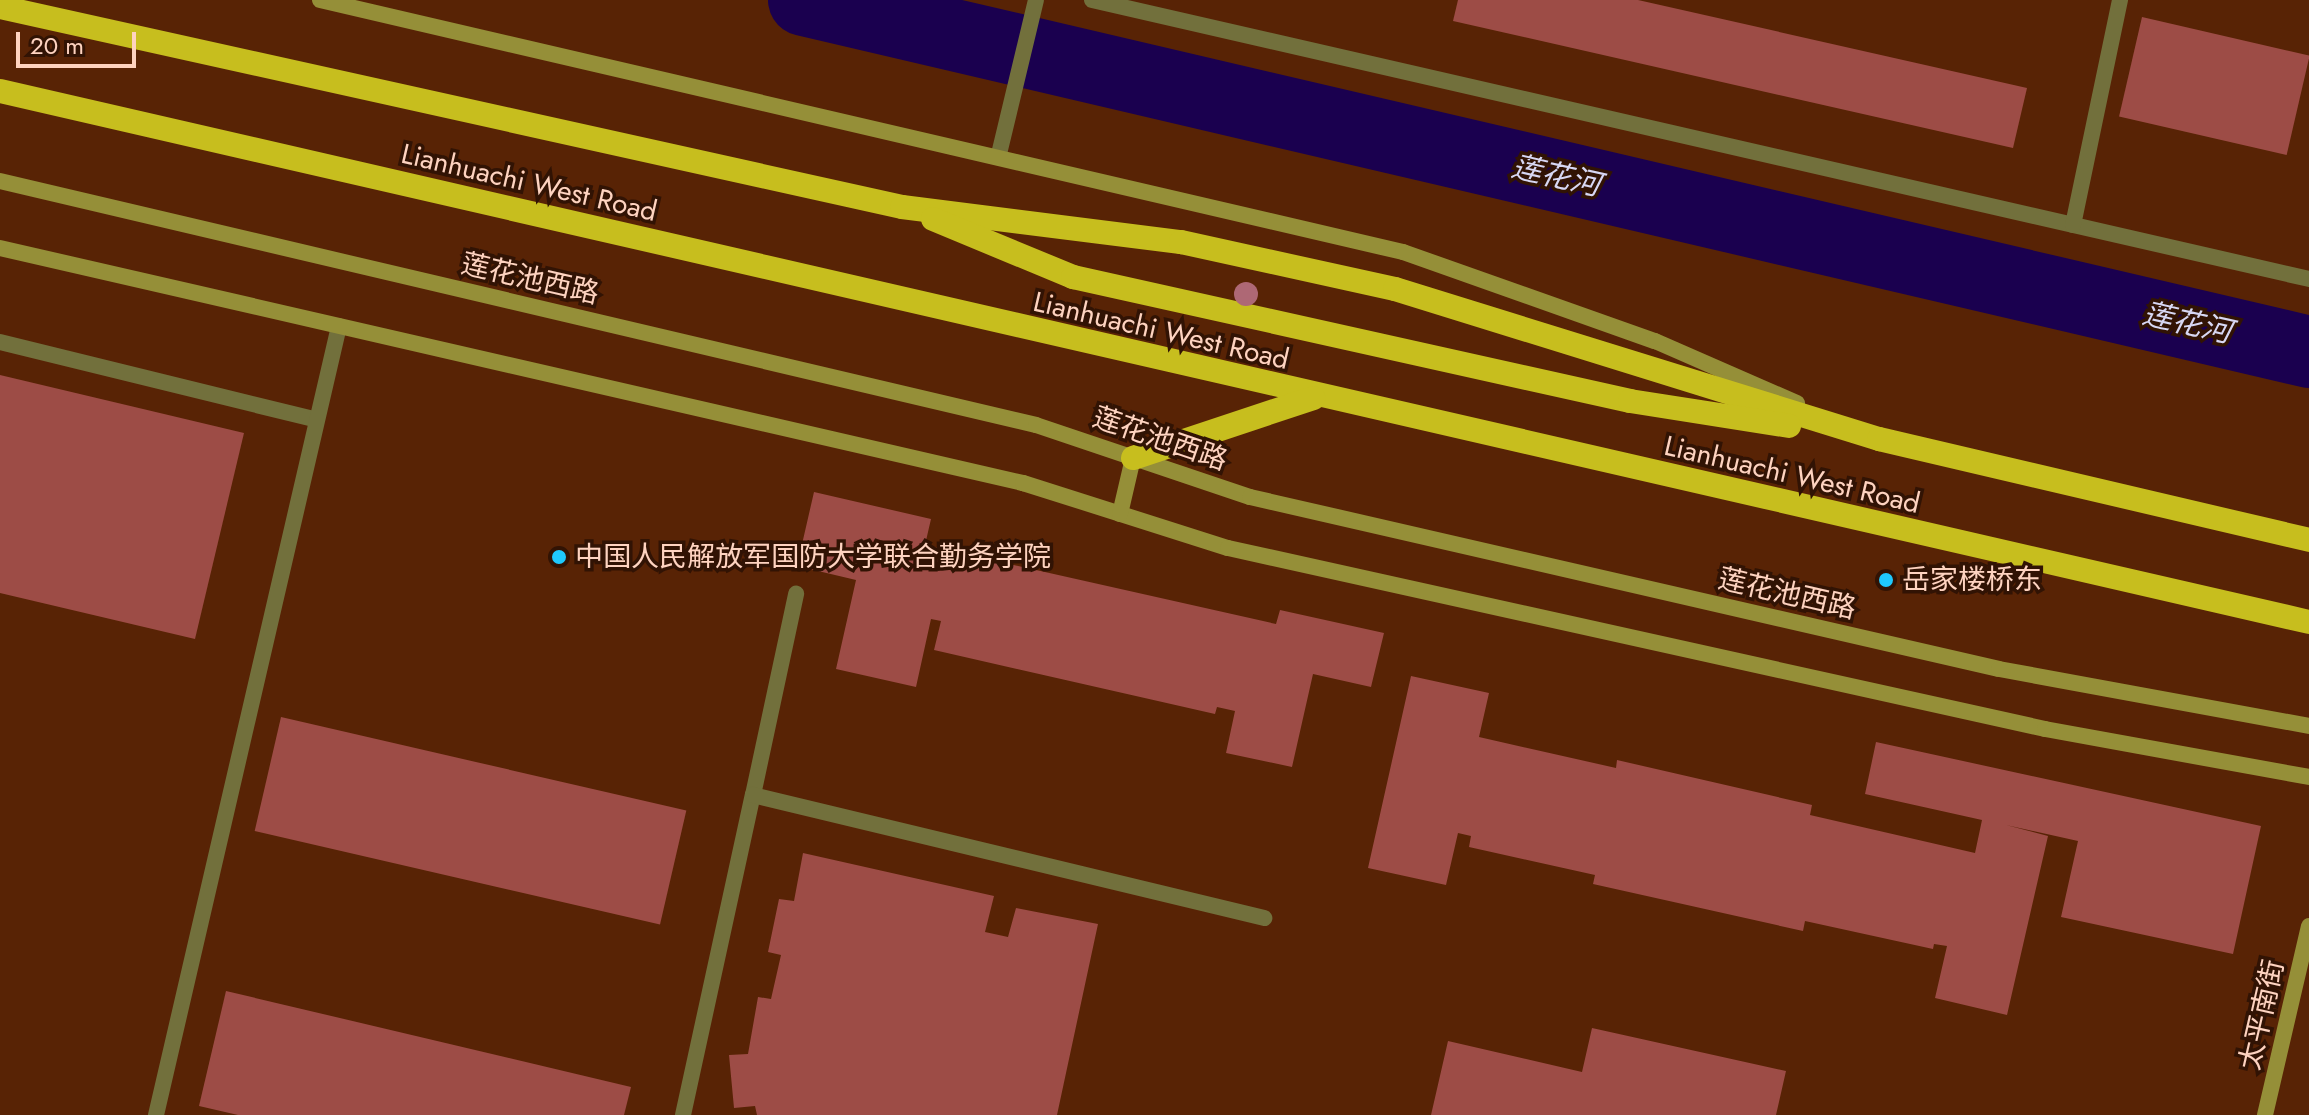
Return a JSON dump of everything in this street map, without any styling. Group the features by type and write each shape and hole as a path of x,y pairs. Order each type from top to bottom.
{"highway":[{"name":"Lianhuachi West Road","path":"0,7 902,207 1181,242 1395,289 1879,439 2309,540"},
{"name":"Lianhuachi West Road","path":"0,91 1316,397 2309,622"},
{"name":"Lianhuachi West Road","path":"902,207 1073,277 1630,401 1879,439"},
{"path":"1133,458 1316,397"}],"street":[{"path":"320,0 1272,219 1513,287 1655,341 1879,439"},
{"path":"999,154 1036,0"},
{"path":"1092,0 2309,279"},
{"path":"2073,225 2120,0"},
{"name":"莲花池西路","path":"0,181 1036,425 1250,497 1999,669 2309,726"},
{"path":"0,248 1023,483 1228,548 2045,729 2309,777"},
{"path":"156,1115 314,419 339,326"},
{"path":"0,342 314,419"},
{"path":"1120,514 1133,458"},
{"path":"683,1115 796,594"},
{"path":"753,795 1264,918"},
{"name":"太平南街","path":"2265,1115 2309,926"}],"building":[{"path":"1458,0 1638,0 2027,88 2013,148 1453,21"},
{"path":"2142,17 2309,56 2287,155 2119,116"},
{"path":"0,375 244,433 195,639 0,593"},
{"path":"814,492 931,519 925,545 1276,624 1280,610 1384,633 1371,687 1313,674 1292,767 1226,753 1235,711 1217,707 1215,714 934,650 941,621 931,619 916,687 836,669 856,580 797,566"},
{"path":"1411,676 1489,693 1479,737 1616,768 1617,760 1812,805 1810,815 1975,853 1982,820 1865,794 1876,742 2261,826 2233,954 2061,917 2078,841 2006,825 2048,836 2007,1015 1935,998 1947,946 1934,944 1933,949 1805,921 1803,931 1593,884 1595,875 1469,847 1471,836 1458,833 1446,885 1368,868"},
{"path":"281,717 686,811 660,925 255,831"},
{"path":"803,853 994,896 985,932 1008,937 1016,908 1098,924 1057,1115 757,1115 755,1106 734,1108 729,1055 748,1054 758,997 771,999 781,955 768,952 779,899 794,901"},
{"path":"226,991 631,1087 624,1115 238,1115 199,1106"},
{"path":"1592,1028 1786,1071 1776,1115 1431,1115 1448,1041 1582,1072"}],"waterway":[{"name":"莲花河","path":"804,0 2309,352"}],"place":[{"name":"中国人民解放军国防大学联合勤务学院","path":"559,557"},
{"name":"岳家楼桥东","path":"1886,580"}]}
